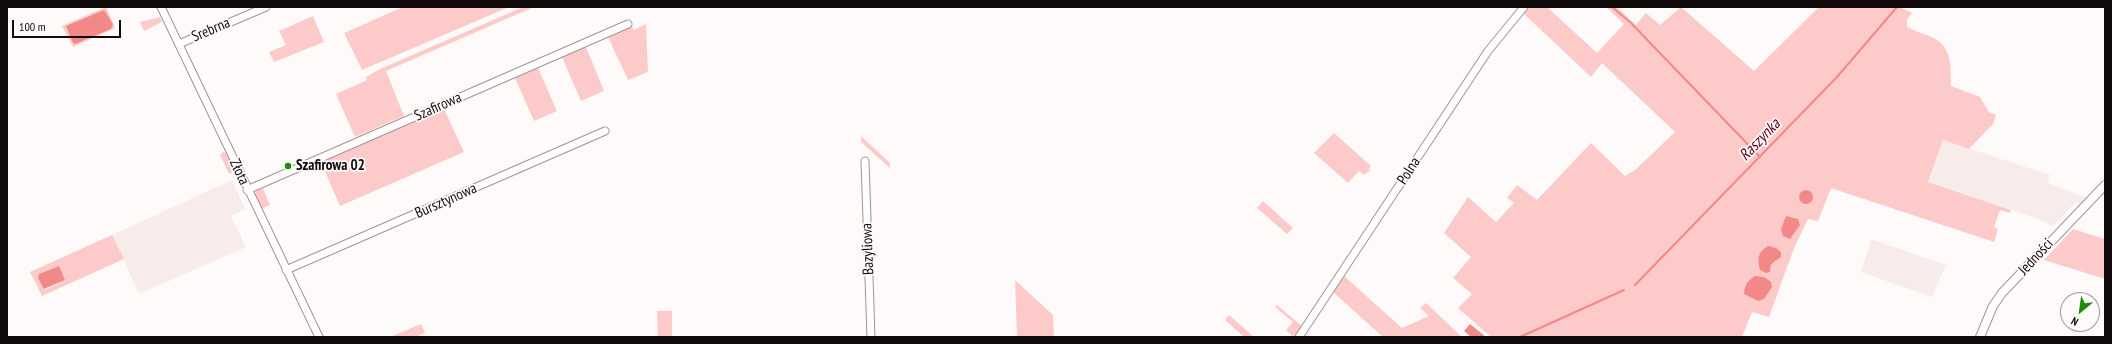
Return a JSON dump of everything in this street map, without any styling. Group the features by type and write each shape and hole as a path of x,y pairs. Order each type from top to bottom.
{"street":[{"name":"Złota","path":"161,7 247,190 319,337"},
{"name":"Srebrna","path":"179,44 266,7"},
{"name":"Polna","path":"1299,337 1488,51 1524,7"},
{"name":"Szafirowa","path":"247,190 628,24"},
{"name":"Bursztynowa","path":"286,270 605,131"},
{"name":"Bazyliowa","path":"865,162 871,337"},
{"name":"Jedności","path":"1980,337 1994,306 2002,293 2105,185"}],"shaded area":[{"path":"106,7 115,28 73,47 62,26"},
{"path":"403,7 509,7 362,70 344,33"},
{"path":"523,7 534,7 386,71 404,116 355,137 336,94 367,80 366,77 380,69"},
{"path":"1528,7 1547,7 1597,53 1624,24 1606,7 1617,7 1636,25 1646,13 1660,25 1681,7 1754,71 1819,7 1900,7 1912,13 1907,19 1907,27 1934,38 1944,47 1949,59 1951,86 1980,97 1989,112 1996,115 1993,124 1969,149 1943,140 1928,182 2011,210 2010,213 2000,210 1994,227 1998,229 1994,242 1831,188 1818,221 1808,219 1794,248 1769,317 1752,312 1742,337 1491,337 1458,308 1472,294 1453,278 1471,257 1444,233 1468,197 1496,222 1514,203 1507,198 1517,185 1537,200 1591,143 1625,176 1635,170 1675,132 1602,63 1591,77 1523,13"},
{"path":"104,10 113,24 111,29 75,44 73,43 66,26"},
{"path":"313,16 324,42 274,62 269,52 286,45 279,31"},
{"path":"160,17 162,22 144,31 140,22"},
{"path":"646,24 648,72 628,80 608,37 632,26 634,30"},
{"path":"586,47 604,91 581,101 562,57"},
{"path":"538,68 557,111 534,121 515,78"},
{"path":"444,109 464,152 340,206 321,162"},
{"path":"1334,133 1371,166 1368,169 1371,170 1364,175 1359,171 1348,183 1314,153"},
{"path":"861,136 890,163 890,168 861,142"},
{"path":"1943,140 2050,175 2048,183 2087,198 2082,204 2076,202 2053,226 2036,218 1928,182"},
{"path":"223,152 226,153 235,171 229,174 220,155"},
{"path":"232,180 245,209 231,216 246,247 139,294 112,235"},
{"path":"262,186 270,205 261,209 254,196 258,188"},
{"path":"1806,190 1811,192 1813,197 1811,202 1806,204 1801,202 1799,197 1801,192"},
{"path":"1263,201 1293,228 1287,234 1257,208"},
{"path":"1786,216 1798,219 1800,225 1790,239 1783,236 1781,229"},
{"path":"2073,229 2105,239 2105,279 2044,260"},
{"path":"112,235 124,259 42,296 30,272","holes":["57,267 65,280 45,290 38,276"]},
{"path":"1871,239 1946,265 1932,297 1861,272"},
{"path":"1768,246 1776,248 1781,252 1781,257 1774,261 1770,272 1766,273 1760,270 1759,256 1760,253"},
{"path":"59,266 65,280 44,289 38,278 39,274"},
{"path":"1344,276 1402,328 1429,316 1420,308 1426,303 1462,337 1383,337 1333,292"},
{"path":"1755,276 1764,277 1771,282 1772,287 1764,299 1758,301 1744,294 1747,284"},
{"path":"1015,280 1053,315 1054,337 1017,337"},
{"path":"1277,305 1302,326 1293,337 1286,330 1293,322 1275,307"},
{"path":"657,311 672,311 672,337 658,337"},
{"path":"1229,315 1254,337 1244,337 1225,320"},
{"path":"421,324 425,333 416,337 390,337"},
{"path":"1470,324 1486,337 1471,337 1464,331"}],"waterway":[{"path":"1612,7 1631,23 1760,157"},
{"name":"Raszynka","path":"1635,285 1837,77 1897,7"},
{"name":"Raszynka","path":"1520,337 1624,290"}],"place":[{"name":"Szafirowa 02","path":"288,166"}]}
